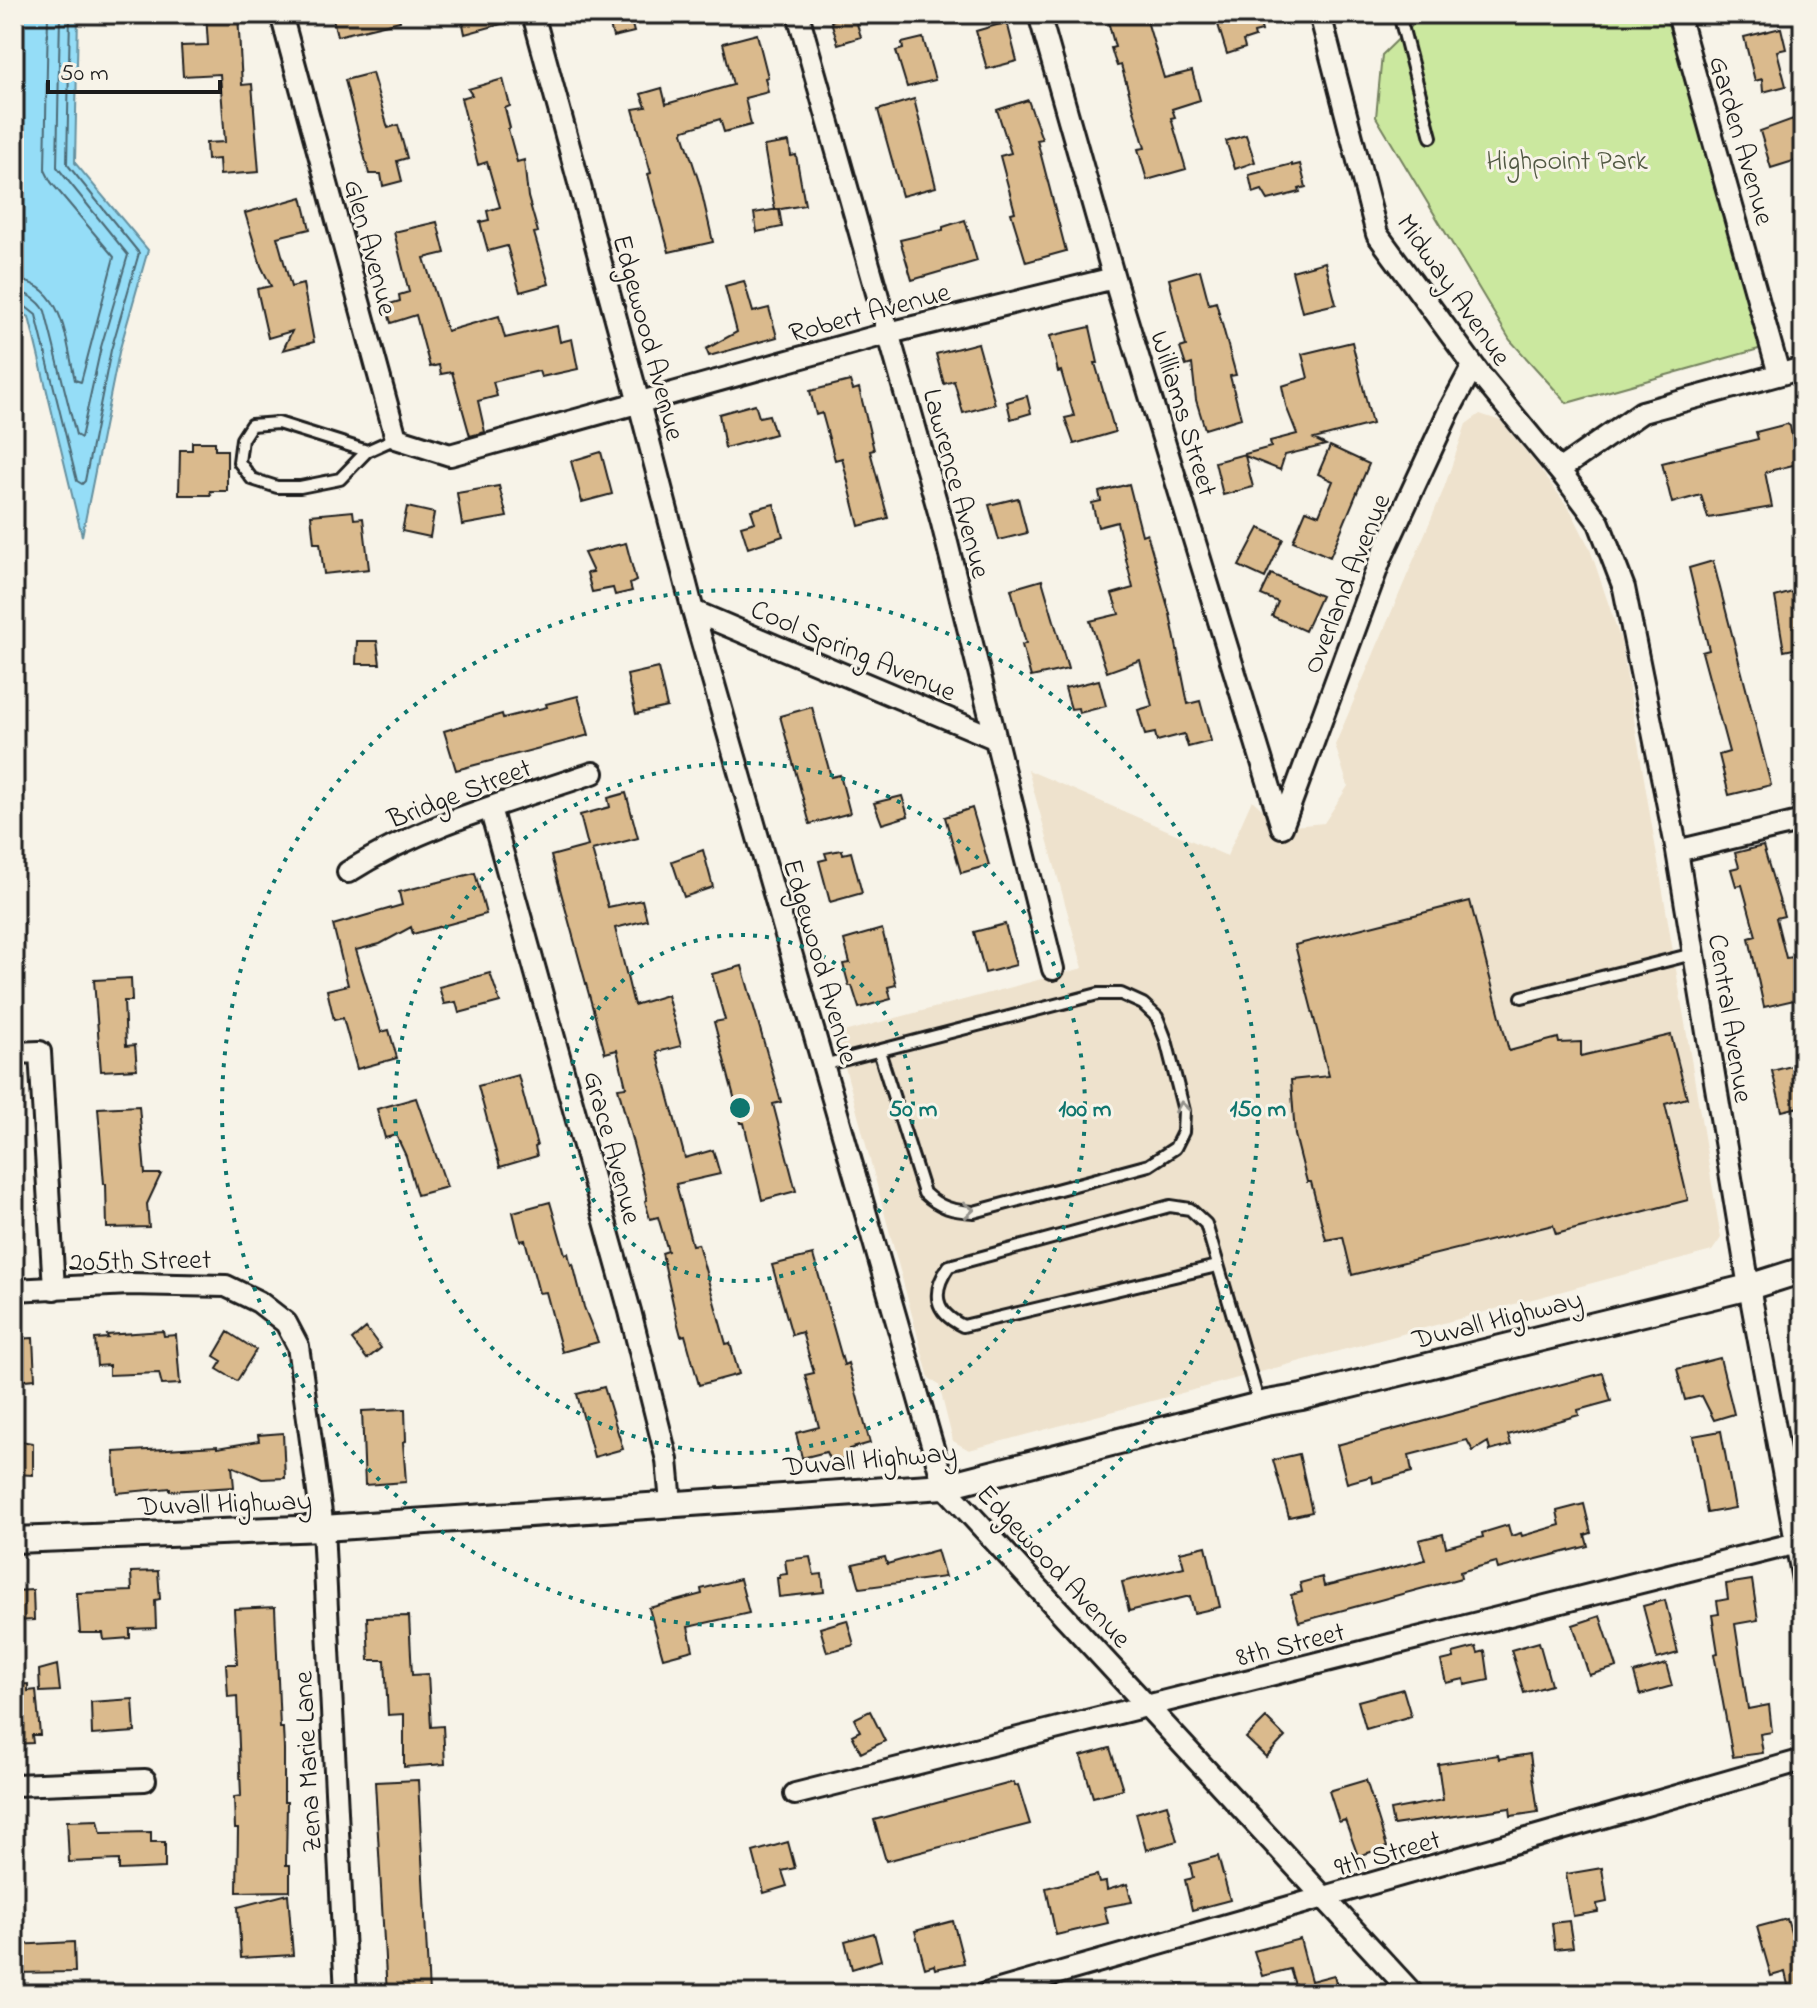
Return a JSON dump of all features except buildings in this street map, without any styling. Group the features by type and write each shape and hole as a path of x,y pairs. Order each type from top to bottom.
{"street":[{"name":"Glen Avenue","path":"281,14 396,438"},
{"name":"Edgewood Avenue","path":"533,14 693,611 944,1486 1413,1994"},
{"name":"Lawrence Avenue","path":"798,14 942,523 1053,969"},
{"name":"Williams Street","path":"1039,14 1114,278 1282,827"},
{"name":"Garden Avenue","path":"1678,14 1779,374"},
{"name":"Midway Avenue","path":"1324,15 1377,234 1473,366 1563,475"},
{"name":"Robert Avenue","path":"396,438 450,455 889,333 1114,278"},
{"name":"Overland Avenue","path":"1282,827 1381,558 1473,366"},
{"path":"1563,475 1642,412 1803,368"},
{"name":"Central Avenue","path":"1563,475 1599,523 1624,588 1677,851 1749,1287 1803,1580"},
{"name":"Cool Spring Avenue","path":"693,611 994,738"},
{"name":"Bridge Street","path":"348,872 378,853 450,819 593,773"},
{"name":"Grace Avenue","path":"490,808 630,1311 667,1460 671,1503"},
{"path":"1677,851 1803,821"},
{"path":"14,1053 40,1052 54,1289"},
{"name":"Duvall Highway","path":"14,1540 323,1528 944,1486 1259,1405 1317,1394 1749,1287 1803,1270"},
{"name":"205th Street","path":"14,1290 129,1284 226,1286 259,1302 286,1323 298,1346 323,1528"},
{"name":"Zena Marie Lane","path":"323,1528 346,1994"},
{"name":"8th Street","path":"795,1794 1797,1543"},
{"name":"9th Street","path":"985,1994 1803,1760"},
{"path":"14,1785 145,1780"}],"lane":[{"path":"1399,14 1431,137"},
{"path":"367,451 278,423 251,425 242,439 239,462 252,479 277,487 300,487 340,479 367,451 396,438"},
{"path":"1522,997 1693,954"},
{"path":"823,1065 1098,994 1121,994 1143,1004 1157,1017 1184,1111 1183,1132 1175,1148 1149,1165 974,1212 952,1211 934,1203 924,1193 879,1051"},
{"path":"1217,1266 963,1326 947,1318 937,1300 938,1281 949,1266 1170,1206 1190,1209 1206,1224 1259,1405"}],"shaded area":[{"path":"1480,414 1501,421 1571,511 1590,549 1621,641 1721,1238 1712,1251 969,1450 953,1441 939,1385 929,1378 836,1034 1083,968 1028,770 1227,856 1252,800 1282,827 1324,823 1348,786 1335,745 1443,491 1466,424"}],"green space":[{"name":"Highpoint Park","path":"1424,14 1675,14 1766,347 1567,403 1510,340 1376,117 1382,55"}],"water":[{"path":"14,14 78,14 75,163 148,250 119,352 82,536 29,317 14,308"}]}
